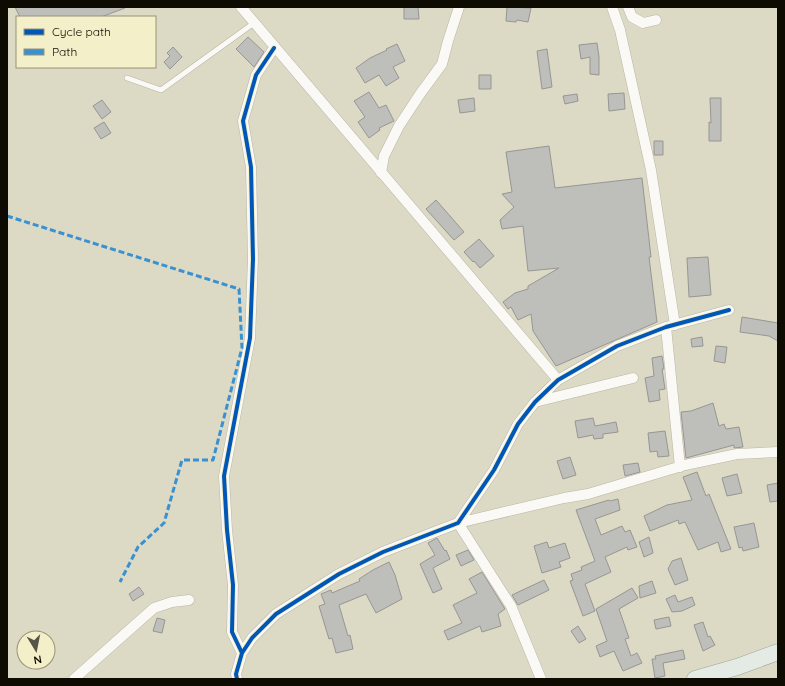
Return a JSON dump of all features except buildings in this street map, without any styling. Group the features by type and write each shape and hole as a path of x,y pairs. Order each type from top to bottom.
{"main road":[{"path":"695,679 737,667 778,652"}],"street":[{"path":"241,7 274,48 558,380"},
{"path":"382,173 384,156 399,126 442,64 459,7"},
{"path":"612,7 620,30 651,170 670,326 680,467"},
{"path":"628,7 632,17 643,23 656,20"},
{"path":"242,653 232,632 233,585 227,530 224,476 250,338 253,259 251,167 243,121 256,75 274,48"},
{"path":"458,523 494,470 518,424 535,402 558,380 617,346 670,326 729,310"},
{"path":"535,402 633,378"},
{"path":"237,679 236,674 242,653 252,638 276,614 338,574 383,552 458,523 564,498 588,494 680,467 737,454 778,452"},
{"path":"458,523 512,606 541,679"},
{"path":"74,679 154,608 172,602 189,600"}],"lane":[{"path":"127,78 161,90 254,23"}],"marked path":[{"path":"7,216 239,289 242,348 213,460 182,460 164,523 138,547 120,582"}],"cycle path":[{"path":"242,653 232,632 233,585 227,530 224,476 250,338 253,259 251,167 243,121 256,75 274,48"},
{"path":"237,679 236,674 242,653 252,638 276,614 339,574 383,552 458,523 494,470 518,424 535,402 558,380 617,346 666,327 729,310"}]}
